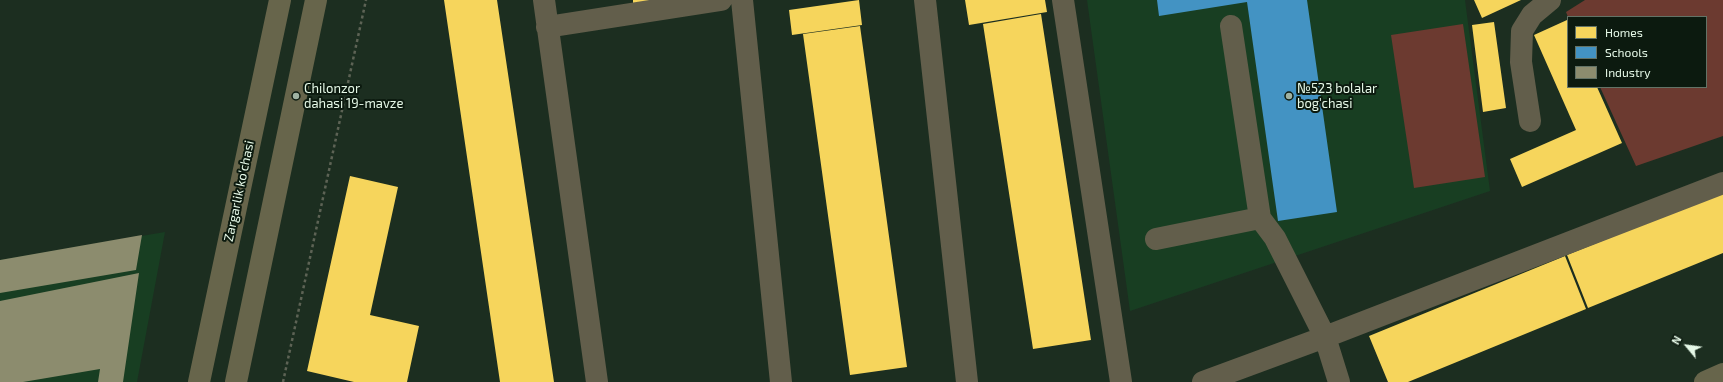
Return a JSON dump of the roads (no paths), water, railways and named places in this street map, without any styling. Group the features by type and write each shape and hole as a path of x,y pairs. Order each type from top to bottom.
{"main road":[{"name":"Zargarlik ko'chasi","path":"199,382 280,0"},
{"path":"237,382 316,0"},
{"path":"1705,382 1723,374"}],"lane":[{"path":"544,0 597,382"},
{"path":"547,27 732,0 781,382"},
{"path":"925,0 967,382"},
{"path":"1063,0 1121,382"},
{"path":"1530,122 1521,62 1522,31 1532,15 1550,0"},
{"path":"1230,26 1260,218 1275,238 1325,337 1339,382"},
{"path":"1203,382 1325,337 1723,183"},
{"path":"1156,239 1260,218"}],"place":[{"name":"Chilonzor dahasi 19-mavze","path":"296,96"},
{"name":"№523 bolalar bog'chasi","path":"1289,96"}]}
